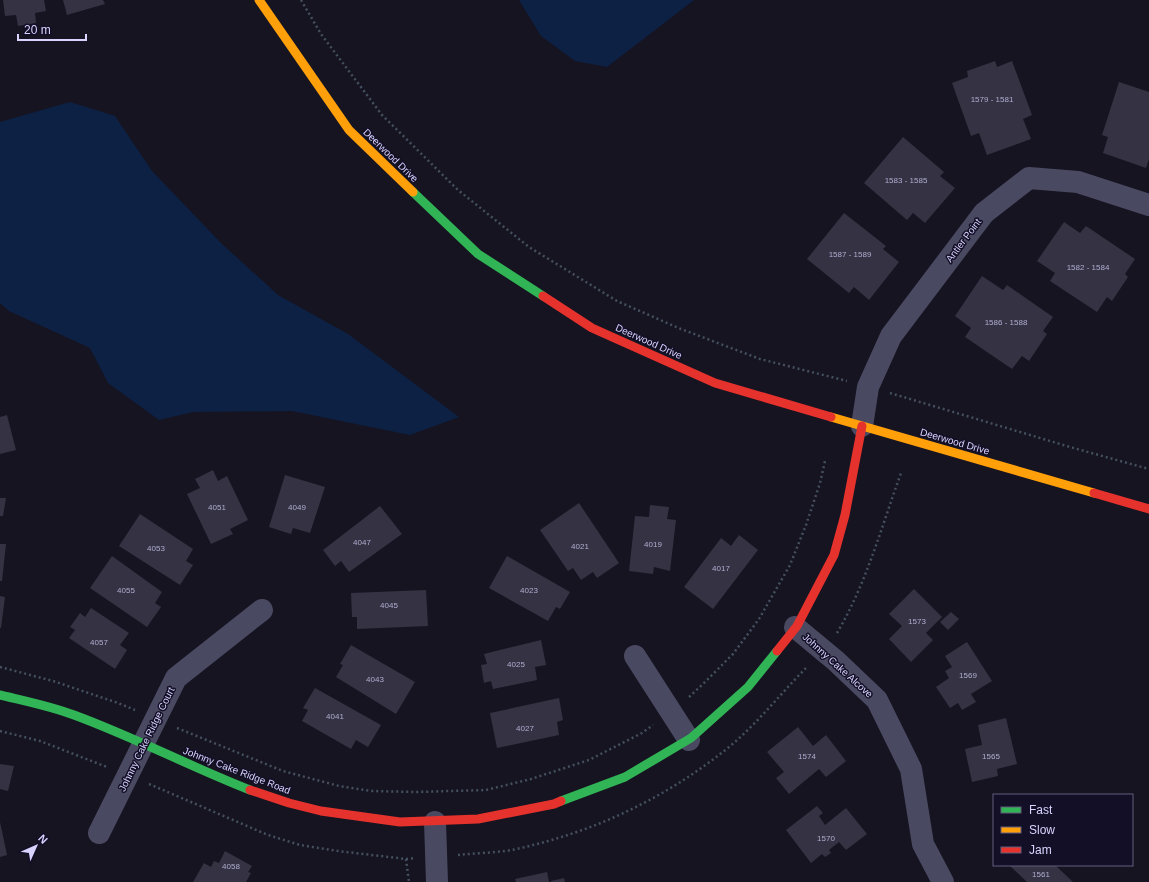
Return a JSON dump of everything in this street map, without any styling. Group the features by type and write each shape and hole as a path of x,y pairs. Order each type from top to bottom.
{"street":[{"name":"Deerwood Drive","path":"259,0 349,130 478,254 592,328 715,383 1149,510"},
{"name":"Antler Point","path":"862,426 868,387 891,336 984,214 1029,178 1078,182 1149,205"},
{"name":"Johnny Cake Ridge Road","path":"0,695 72,714 244,787 322,811 363,818 411,822 452,822 533,810 577,798 625,778 689,740 713,721 769,664 795,627 819,586 834,554 843,527 862,426"},
{"name":"Johnny Cake Ridge Court","path":"99,834 176,678 262,610"},
{"name":"Johnny Cake Alcove","path":"795,627 877,700 911,769 923,844 943,882"},
{"path":"635,656 689,740"},
{"path":"435,822 437,882"}],"path":[{"path":"300,0 321,34 382,115 458,190 529,247 617,301 681,329 760,359 868,387 1055,443 1149,469"},
{"path":"0,667 60,683 118,703 290,773 339,786 371,791 415,792 486,790 531,780 589,760 642,733 671,712 704,684 733,654 759,619 790,565 806,525 825,461"},
{"path":"0,731 40,741 128,775 187,802 268,835 300,845 338,851 406,858 511,850 583,831 636,808 680,782 729,747 764,713 823,651 838,633 862,586 901,473"},
{"path":"406,858 409,882"}],"water":[{"path":"519,0 694,0 607,67 575,61 541,36"},
{"path":"70,102 115,116 152,171 221,243 278,295 348,334 459,417 410,435 292,411 193,412 159,420 108,383 90,348 9,311 0,303 0,122"}],"building":[{"path":"3,0 44,0 46,11 35,13 36,23 18,26 16,15 5,16"},
{"path":"63,0 103,0 105,4 67,15"},
{"path":"995,61 997,67 1012,61 1032,115 1023,119 1031,139 987,155 979,133 971,136 952,83 968,77 967,71"},
{"path":"1119,82 1149,92 1149,159 1146,168 1103,153 1108,137 1102,135"},
{"path":"903,137 944,172 940,176 955,188 925,223 913,213 907,220 864,183"},
{"path":"844,213 886,246 883,249 899,262 869,300 854,287 849,293 807,259"},
{"path":"1064,222 1080,233 1086,226 1135,259 1125,274 1128,277 1112,301 1107,297 1097,312 1050,281 1055,273 1037,261"},
{"path":"982,276 1003,290 1007,285 1053,317 1043,331 1047,334 1029,361 1022,356 1012,369 965,337 971,328 955,316"},
{"path":"7,415 16,450 0,454 0,417"},
{"path":"213,470 218,481 227,476 248,520 230,529 233,534 211,544 187,494 200,488 195,479"},
{"path":"285,475 325,487 310,533 293,528 291,534 269,527"},
{"path":"0,498 6,498 3,516 0,516"},
{"path":"579,503 619,563 597,578 593,572 581,580 573,568 568,571 540,530"},
{"path":"650,505 669,507 667,519 676,520 670,571 654,567 653,574 629,571 635,516 649,517"},
{"path":"380,506 402,534 349,572 341,561 335,566 323,550"},
{"path":"140,514 193,549 186,561 193,565 180,585 119,546"},
{"path":"739,535 758,550 713,609 684,587 721,538 731,546"},
{"path":"0,544 6,544 2,581 0,581"},
{"path":"112,556 162,592 155,603 161,607 147,627 90,588"},
{"path":"507,556 570,592 560,609 556,607 548,621 489,588"},
{"path":"914,589 942,617 926,633 933,640 911,662 889,639 902,626 889,614"},
{"path":"426,590 428,626 357,629 357,617 352,617 351,593"},
{"path":"0,596 5,597 1,628 0,628"},
{"path":"91,608 129,633 120,645 127,650 115,669 69,638 75,630 70,627 80,613 85,617"},
{"path":"951,612 959,619 948,630 940,622"},
{"path":"541,640 546,665 535,667 537,680 493,689 491,681 484,683 481,665 487,664 484,654"},
{"path":"967,642 992,681 971,694 976,702 962,710 958,703 950,708 936,687 949,678 945,671 952,667 945,656"},
{"path":"351,645 415,682 396,714 336,677 343,665 340,664"},
{"path":"315,688 381,725 368,747 356,740 351,749 302,721 308,710 303,708"},
{"path":"559,698 563,720 557,722 559,735 497,748 490,713"},
{"path":"1006,718 1017,764 997,769 998,776 972,782 965,749 982,745 978,725"},
{"path":"798,727 813,746 826,735 846,761 826,777 819,769 789,794 776,778 784,772 767,752"},
{"path":"0,764 14,766 8,791 0,789"},
{"path":"817,806 823,813 819,816 825,825 846,808 867,834 846,850 839,842 829,850 831,853 825,857 822,854 811,863 786,830"},
{"path":"0,822 7,855 0,857"},
{"path":"225,851 252,866 248,872 251,873 246,882 193,882 204,863 211,867 214,861 219,863"},
{"path":"1010,866 1056,866 1073,882 1027,882"},
{"path":"547,872 549,882 516,882 515,879"},
{"path":"564,878 565,882 551,882 551,881"}],"traffic: fast":[{"path":"413,192 478,254 543,296"},
{"path":"561,801 625,777 691,738 748,687 777,651"},
{"path":"0,695 47,706 74,715 250,790"}],"traffic: slow":[{"path":"259,0 349,130 413,192"},
{"path":"831,417 1094,493"}],"traffic: jam":[{"path":"543,296 592,328 715,383 831,417"},
{"path":"777,651 797,626 834,555 845,515 862,426"},
{"path":"1094,493 1149,509"},
{"path":"250,790 289,803 321,811 400,822 478,819 554,804 561,801"}]}
